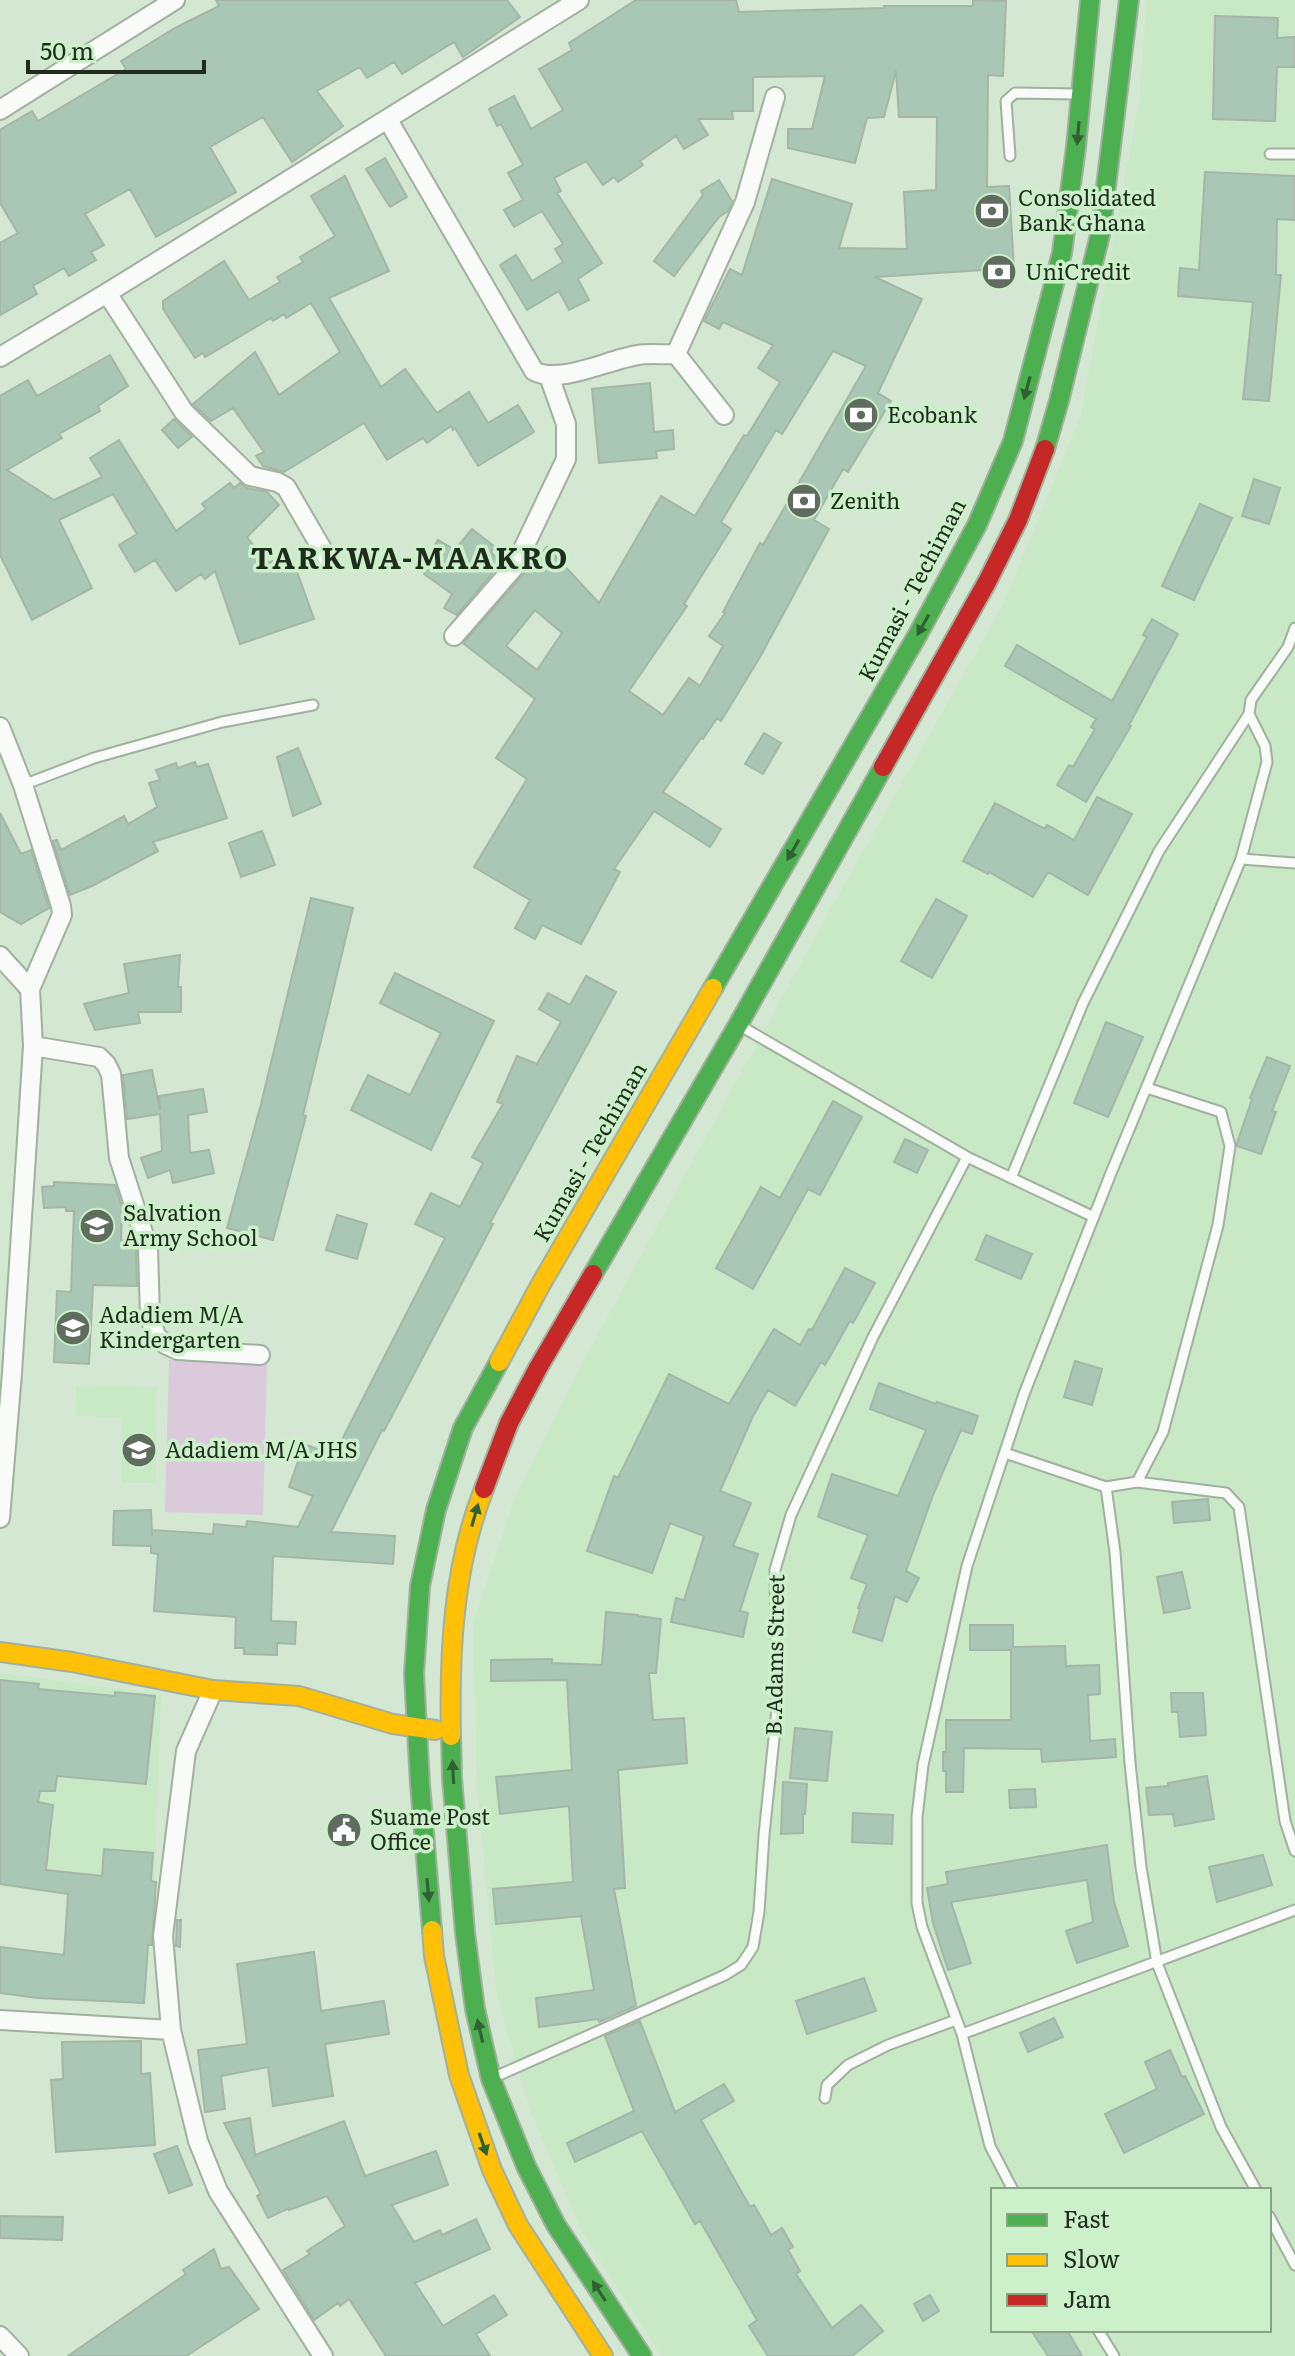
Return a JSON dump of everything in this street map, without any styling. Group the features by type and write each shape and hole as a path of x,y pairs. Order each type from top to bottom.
{"main road":[{"name":"Kumasi - Techiman","path":"603,2356 518,2225 492,2170 459,2075 434,1956 414,1674 420,1586 436,1510 463,1428 541,1284 917,636 977,525 1013,441 1062,253 1090,0"},
{"path":"642,2356 556,2225 526,2166 491,2079 475,2009 465,1933 452,1778 450,1704 454,1621 461,1563 479,1501 509,1423 617,1229 738,1025 987,582 1018,520 1039,469 1059,401 1100,235 1129,0"},
{"path":"0,1652 72,1662 213,1690 299,1696 376,1720 417,1729 451,1730"}],"street":[{"path":"0,110 175,0"},
{"path":"0,357 579,0"},
{"path":"676,354 745,202 775,97"},
{"path":"388,120 534,371 549,376 636,355 676,354"},
{"path":"107,293 184,412 250,476 286,487 329,561"},
{"path":"676,354 724,415"},
{"path":"454,636 515,566 566,459 566,424 549,376"},
{"path":"0,727 23,785 62,915 30,989 33,1046 6,1373 0,1518"},
{"path":"0,956 30,989"},
{"path":"33,1046 99,1057 111,1074 119,1158 148,1248 150,1317 156,1336 178,1350 260,1355"},
{"path":"213,1690 186,1751 163,1936 171,2030 198,2141 218,2191 323,2356"},
{"path":"0,2020 171,2030"},
{"path":"0,2336 19,2356"}],"lane":[{"path":"1010,156 1006,101 1015,93 1081,94"},
{"path":"1270,154 1295,154"},
{"path":"1011,1178 1083,1003 1159,851 1249,714 1251,700 1288,647 1295,628"},
{"path":"23,785 94,758 222,722 313,705"},
{"path":"1012,2188 990,2146 962,2034 922,1927 917,1903 918,1795 967,1566 1035,1364 1241,859 1267,762 1265,746 1249,714"},
{"path":"1241,859 1295,863"},
{"path":"738,1025 967,1157 1094,1217"},
{"path":"1137,1482 1163,1432 1218,1225 1230,1146 1221,1112 1147,1088"},
{"name":"B.Adams Street","path":"491,2079 725,1975 741,1965 753,1947 759,1912 777,1709 774,1602 775,1570 782,1544 791,1515 873,1337 967,1157"},
{"path":"1005,1453 1106,1487 1137,1482 1226,1493 1239,1507 1285,1821 1295,1851"},
{"path":"1106,1487 1115,1552 1130,1763 1141,1867 1157,1963 1221,2127 1255,2188"},
{"path":"962,2034 1295,1910"},
{"path":"825,2098 827,2085 848,2065 888,2045 956,2020"},
{"path":"1271,2220 1295,2265"},
{"path":"1099,2332 1114,2356"}],"shaded area":[{"path":"1147,0 1295,0 1295,2356 661,2356 582,2232 531,2112 497,1997 477,1789 473,1624 515,1497 578,1371 829,912 1003,605 1081,415 1139,102"},
{"path":"169,1360 267,1363 263,1515 165,1512"},
{"name":"Adadiem M/A JHS","path":"76,1386 157,1387 156,1483 122,1483 122,1417 75,1416"},
{"path":"0,1673 161,1694 154,1903 0,1887"}],"building":[{"path":"216,0 507,0 520,17 463,57 454,42 402,74 394,62 367,78 360,67 317,91 343,126 292,162 263,117 210,147 236,192 156,237 130,189 85,214 104,245 91,252 96,260 69,276 64,268 33,286 37,294 0,315 0,243 18,233 0,203 0,130 32,111 38,121 126,69 121,61 219,6"},
{"path":"636,0 736,0 739,12 973,6 973,0 1006,1 1003,76 988,75 987,187 1009,186 1014,268 875,277 922,299 878,393 891,401 848,472 843,469 814,520 829,529 760,657 721,721 717,718 663,792 721,829 710,847 654,811 614,869 620,872 581,944 542,925 535,939 515,928 530,900 474,867 527,779 496,758 535,699 463,643 547,547 599,603 661,496 695,516 780,382 758,368 773,345 723,322 719,329 704,321 730,269 742,275 772,179 852,204 839,248 907,249 904,192 936,190 937,117 899,117 896,71 884,117 867,118 855,163 788,148 788,129 812,129 825,76 753,77 753,111 732,111 733,119 698,119 708,135 684,149 676,136 640,161 643,165 618,182 614,177 603,185 586,161 554,178 561,191 557,193 602,263 578,279 589,300 569,310 559,291 527,310 500,265 516,255 532,281 563,262 555,249 563,244 542,211 514,227 504,210 523,200 508,173 523,165 501,124 497,126 489,109 514,96 531,129 563,110 539,69 572,50 569,43","holes":["833,351 866,366 763,545 760,543 725,613 709,636 723,646 700,686 689,678 663,715 629,691 687,606 684,604 731,529 721,522 776,430 782,434","535,610 562,633 537,670 506,646"]},
{"path":"1215,16 1278,18 1277,38 1295,37 1295,67 1277,67 1275,121 1213,119"},
{"path":"385,158 407,197 390,207 366,169"},
{"path":"1205,172 1295,176 1295,220 1277,219 1276,275 1281,275 1269,401 1243,399 1253,302 1178,296 1180,268 1199,270"},
{"path":"345,176 389,271 329,298 381,387 405,369 437,413 469,392 488,423 518,405 534,432 478,466 451,426 427,443 423,438 387,460 364,423 284,472 263,466 256,456 264,452 233,408 211,421 193,404 255,352 279,395 340,352 311,303 286,318 284,314 273,321 271,318 205,357 203,353 195,358 163,309 163,301 224,261 249,300 280,282 277,277 303,262 300,257 335,236 311,196"},
{"path":"719,180 732,201 728,211 719,217 674,276 654,261 703,195 701,191"},
{"path":"110,355 128,386 98,406 100,411 59,434 62,438 7,470 54,500 102,477 90,458 119,440 176,531 206,509 202,504 230,483 234,488 240,483 247,488 267,492 279,505 247,537 267,563 291,555 314,619 240,644 215,571 205,579 201,574 176,591 155,560 135,572 119,545 137,534 113,494 59,520 92,588 32,620 0,555 0,396 28,380 37,396"},
{"path":"650,383 654,432 673,430 674,449 656,451 657,458 599,463 592,389"},
{"path":"174,419 192,437 178,448 162,430"},
{"path":"1254,479 1280,488 1269,524 1242,516"},
{"path":"1200,504 1232,518 1194,600 1162,586"},
{"path":"472,529 495,547 491,552 501,563 457,615 444,608 452,594 424,574 426,571 422,568 438,540 455,550"},
{"path":"1152,619 1178,634 1131,726 1086,802 1057,785 1069,765 1073,767 1095,729 1091,727 1096,719 1005,666 1017,645 1112,701 1147,637 1143,635"},
{"path":"764,733 781,743 763,774 745,764"},
{"path":"298,748 321,804 293,816 277,757"},
{"path":"195,762 197,767 208,764 227,818 153,842 158,851 70,895 53,841 57,840 61,850 124,816 128,824 157,807 149,783 160,780 156,770 176,763 178,768"},
{"path":"1097,797 1132,814 1088,895 1048,872 1033,897 963,861 995,803 1074,840"},
{"path":"0,813 21,854 31,850 49,908 21,924 0,912"},
{"path":"262,831 275,865 241,877 229,843"},
{"path":"311,898 353,908 303,1115 306,1116 273,1240 227,1228"},
{"path":"936,899 967,916 932,978 901,961"},
{"path":"180,955 178,987 181,987 181,1012 138,1012 140,1023 95,1030 84,1004 129,993 124,964"},
{"path":"395,973 494,1021 431,1150 351,1110 368,1075 410,1095 441,1033 380,1003"},
{"path":"586,976 616,992 490,1223 493,1224 331,1532 395,1536 393,1564 273,1556 271,1621 296,1622 295,1644 277,1643 277,1655 244,1654 244,1648 235,1648 236,1617 154,1611 158,1554 151,1553 151,1546 113,1545 114,1511 151,1510 152,1536 152,1530 213,1534 214,1524 246,1527 247,1521 298,1527 313,1496 289,1487 304,1444 334,1455 445,1238 415,1224 431,1193 460,1207 483,1163 472,1157 503,1104 497,1102 517,1056 537,1064 561,1022 539,1009 548,993 570,1005"},
{"path":"1106,1022 1143,1037 1108,1117 1074,1103"},
{"path":"1267,1057 1290,1066 1272,1111 1276,1112 1261,1154 1237,1146 1237,1143 1250,1098"},
{"path":"152,1070 160,1110 159,1096 203,1089 207,1112 188,1115 190,1153 209,1150 214,1173 173,1183 170,1170 148,1178 141,1158 162,1151 160,1114 127,1119 123,1075"},
{"path":"833,1101 862,1117 820,1195 808,1189 753,1289 716,1268 761,1187 780,1198"},
{"path":"905,1139 928,1150 917,1173 894,1162"},
{"name":"Salvation Army School","path":"54,1182 115,1185 122,1207 121,1240 133,1241 136,1250 137,1286 93,1285 89,1364 54,1362 57,1291 71,1292 74,1211 66,1211 66,1207 44,1208 42,1187 54,1186"},
{"path":"337,1215 367,1224 357,1259 326,1250"},
{"path":"986,1235 1032,1254 1021,1279 976,1260"},
{"path":"845,1268 875,1283 853,1323 850,1321 825,1365 821,1362 795,1406 768,1390 720,1491 751,1503 733,1546 758,1554 740,1611 748,1613 743,1637 671,1622 676,1598 684,1600 704,1536 670,1523 652,1573 587,1551 614,1476 618,1478 669,1374 729,1404 774,1329 800,1345 809,1329 812,1330"},
{"path":"1075,1361 1102,1369 1092,1405 1064,1397"},
{"path":"879,1383 978,1416 972,1434 961,1430 933,1495 906,1571 919,1578 907,1602 895,1596 882,1641 853,1632 867,1584 851,1578 868,1535 818,1517 832,1474 898,1496 926,1430 870,1409"},
{"path":"1208,1499 1210,1520 1174,1523 1172,1502"},
{"path":"1182,1572 1190,1608 1164,1613 1157,1577"},
{"path":"606,1612 661,1619 656,1673 649,1673 653,1720 684,1718 687,1763 618,1770 625,1888 614,1889 636,2006 599,2022 598,2019 539,2027 536,1998 594,1990 581,1916 496,1924 493,1889 573,1882 569,1806 500,1814 496,1777 572,1770 567,1680 491,1681 491,1660 552,1659 552,1663 602,1665"},
{"path":"970,1625 1013,1625 1013,1647 1065,1646 1066,1666 1099,1665 1100,1694 1088,1695 1090,1741 1115,1739 1116,1757 1042,1762 1041,1749 964,1748 963,1792 946,1792 943,1752 946,1752 946,1720 1011,1720 1011,1650 970,1650"},
{"path":"0,1680 39,1684 38,1689 155,1696 146,1784 57,1776 55,1791 40,1791 38,1802 53,1805 46,1870 102,1876 104,1849 153,1853 151,1881 156,1882 144,2003 0,1993 0,1947 64,1955 68,1894 0,1884"},
{"path":"1171,1693 1203,1693 1206,1735 1180,1737 1178,1712 1172,1712"},
{"path":"795,1728 832,1732 827,1781 790,1778"},
{"path":"1207,1776 1214,1819 1175,1826 1173,1814 1149,1815 1146,1788"},
{"path":"783,1782 807,1784 803,1833 781,1834"},
{"path":"1035,1789 1036,1807 1010,1808 1009,1790"},
{"path":"853,1813 893,1815 892,1844 852,1842"},
{"path":"1107,1845 1114,1902 1128,1946 1077,1963 1066,1931 1093,1922 1087,1880 951,1902 971,1963 948,1970 933,1923 927,1888 948,1884 946,1872"},
{"path":"1263,1855 1272,1885 1217,1902 1209,1867"},
{"path":"177,1920 181,1920 180,1947 176,1946"},
{"path":"314,1952 321,2011 384,2001 389,2034 325,2044 333,2096 273,2106 268,2067 221,2076 225,2109 205,2112 198,2050 247,2044 237,1964"},
{"path":"864,1978 876,2011 807,2034 796,2001"},
{"path":"1054,2018 1063,2037 1028,2052 1020,2033"},
{"path":"640,2021 675,2112 724,2084 734,2101 701,2120 750,2207 754,2205 771,2235 782,2228 793,2247 788,2250 800,2271 796,2274 832,2328 861,2305 883,2331 852,2356 768,2356 749,2326 757,2320 700,2221 695,2224 642,2131 575,2162 567,2143 634,2111 605,2036"},
{"path":"141,2041 141,2074 150,2073 155,2145 56,2152 51,2080 63,2079 62,2042"},
{"path":"1170,2050 1204,2114 1124,2153 1105,2114 1157,2089 1145,2062"},
{"path":"250,2118 255,2155 344,2121 365,2176 436,2151 448,2185 392,2205 414,2242 440,2230 442,2235 476,2219 490,2249 415,2283 443,2326 494,2295 507,2315 476,2334 490,2356 386,2356 349,2299 314,2320 283,2270 310,2254 307,2251 345,2226 327,2196 268,2218 257,2196 261,2194 224,2123"},
{"path":"177,2146 192,2185 169,2193 154,2154"},
{"path":"0,2216 63,2217 62,2240 0,2238"},
{"path":"214,2249 221,2269 229,2267 259,2309 186,2356 68,2356 186,2274 183,2270"},
{"path":"930,2295 939,2311 923,2321 914,2304"},
{"path":"1032,2332 1068,2332 1082,2356 1048,2356"}],"traffic: fast":[{"path":"713,988 917,636 977,525 1013,441 1062,253 1090,0"},
{"path":"1045,449 1100,235 1129,0"},
{"path":"593,1274 883,767"},
{"path":"432,1930 414,1674 420,1586 436,1510 463,1428 499,1362"},
{"path":"451,1736 465,1933 475,2009 491,2079 526,2166 556,2225 642,2356"}],"traffic: slow":[{"path":"499,1362 713,988"},
{"path":"451,1736 452,1642 459,1580 465,1549 484,1489"},
{"path":"0,1652 72,1662 213,1690 299,1696 393,1724 435,1730"},
{"path":"432,1930 434,1956 459,2075 492,2170 518,2225 603,2356"}],"traffic: jam":[{"path":"883,767 987,582 1018,520 1045,449"},
{"path":"484,1489 509,1423 593,1274"}],"place":[{"name":"Consolidated Bank Ghana","path":"992,211"},
{"name":"UniCredit","path":"999,272"},
{"name":"Ecobank","path":"861,415"},
{"name":"Zenith","path":"804,501"},
{"name":"Salvation Army School","path":"97,1226"},
{"name":"Adadiem M/A Kindergarten","path":"73,1328"},
{"name":"Adadiem M/A JHS","path":"139,1450"},
{"name":"Suame Post Office","path":"344,1830"}],"district":[{"name":"TARKWA-MAAKRO","path":"410,559"}]}
